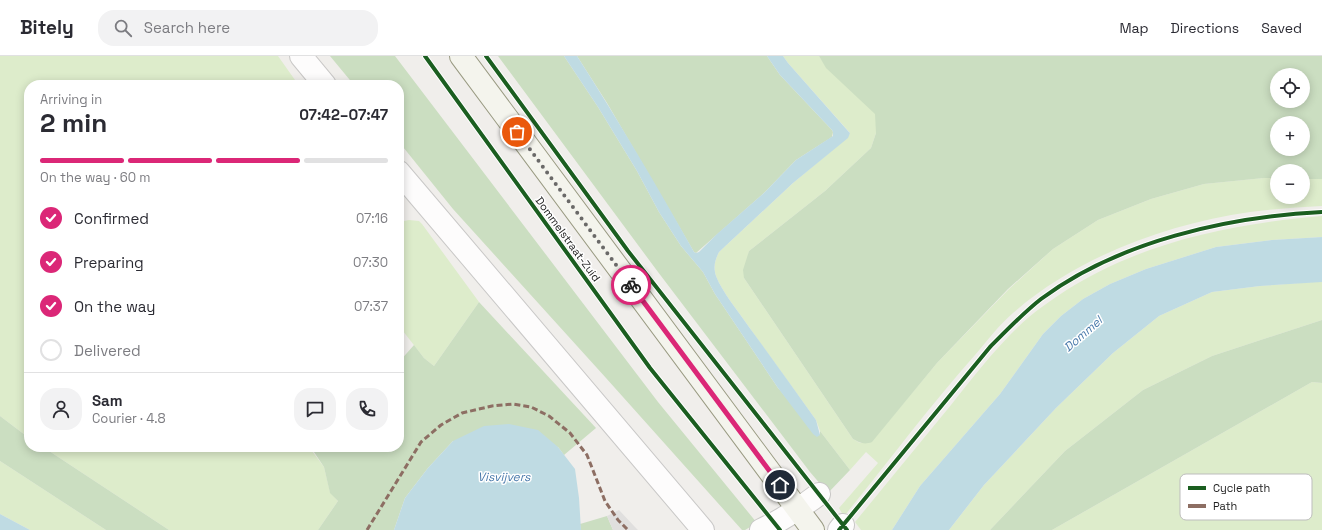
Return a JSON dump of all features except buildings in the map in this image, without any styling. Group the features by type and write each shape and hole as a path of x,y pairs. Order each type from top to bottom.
{"main road":[{"name":"Dommelstraat-Zuid","path":"461,56 813,530"}],"street":[{"path":"301,56 321,80"},
{"path":"404,178 703,530"},
{"path":"761,530 775,524 798,510 819,494"}],"green space":[{"path":"0,56 278,56 295,80 24,80 24,434 0,416"},
{"path":"330,56 395,56 658,402 757,523 745,530 742,530 453,209 404,148 404,80 350,80"},
{"path":"498,56 564,56 598,107 637,171 659,212 681,246 703,272 715,294 778,388 820,435 820,431 850,470 828,493 810,472 658,272"},
{"path":"577,56 767,56 780,75 832,130 832,137 796,160 765,192 696,253 694,252 607,103"},
{"path":"783,56 819,56 827,68 876,114 876,133 871,148 825,191 749,251 744,278 853,439 860,443 872,441 937,363 1009,289 1053,249 1098,220 1151,199 1204,184 1264,178 1270,178 1270,204 1310,204 1310,179 1322,179 1322,206 1250,212 1218,217 1187,225 1155,234 1124,246 1065,275 1038,293 1013,313 998,328 941,394 845,515 843,515 839,508 878,463 866,452 850,470 820,431 816,420 726,295 716,276 715,270 719,252 793,183 847,138 850,133"},
{"path":"819,56 1322,56 1322,179 1310,179 1310,164 1270,164 1270,178 1204,184 1151,199 1098,220 1053,249 1008,289 937,363 872,442 862,443 853,439 744,278 743,270 749,251 825,191 871,148 876,133 875,114 826,68"},
{"path":"1322,216 1322,237 1272,240 1216,247 1146,269 1110,284 1083,299 1061,316 1043,334 1000,394 920,486 892,530 861,530 855,522 998,348 1029,317 1059,295 1089,277 1120,262 1152,249 1185,239 1253,224"},
{"path":"404,221 419,221 422,224 479,302 434,366 424,358 404,332"},
{"path":"1322,282 1322,320 1212,356 1143,390 1065,451 990,530 949,530 984,485 1056,408 1113,353 1159,316 1212,292"},
{"path":"479,302 596,428 564,455 558,447 453,441 428,468 405,498 394,530 318,530 338,501 330,493 324,467 314,452 404,452 404,356 414,345 424,358 434,366"},
{"path":"1322,320 1322,383 1312,382 1052,530 990,530 1065,451 1143,390 1212,356"},
{"path":"1312,382 1322,383 1322,530 1052,530"},
{"path":"0,416 24,434 24,452 51,452 169,530 106,530 0,461"},
{"path":"51,452 313,452 324,467 330,492 338,501 318,530 169,530"},
{"path":"0,461 106,530 30,530 0,514"},
{"path":"607,516 613,530 581,530 580,524"}],"shaded area":[{"path":"619,510 638,530 613,530 607,516"}],"water":[{"path":"564,56 577,56 637,153 694,252 696,253 699,252 717,234 765,192 796,160 833,136 832,130 780,75 767,56 783,56 850,133 848,138 793,183 719,252 715,267 715,273 722,289 816,420 820,435 817,437 813,434 778,388 715,294 703,272 681,246 659,212 637,171 598,107"},
{"name":"Dommel","path":"1322,237 1322,282 1260,286 1212,292 1159,316 1113,353 1056,408 984,485 949,530 892,530 920,486 1000,394 1043,334 1061,316 1083,299 1110,284 1146,269 1216,247 1272,240"},
{"name":"Visvijvers","path":"509,424 538,430 558,447 575,469 581,530 394,530 405,498 428,468 453,441 484,426"},
{"path":"0,514 30,530 0,530"}],"marked path":[{"path":"367,530 421,442 441,425 462,413 492,406 513,404 531,407 549,416 570,433 587,455 605,501 618,520 628,530"}],"cycle path":[{"path":"425,56 650,368 780,530"},
{"path":"486,56 628,251 847,530"},
{"path":"839,530 990,347 1041,299 1072,279 1104,262 1139,247 1212,226 1286,215 1322,212"}],"way so far":[{"path":"517,132 631,285"}],"route":[{"path":"631,285 780,485"}]}
